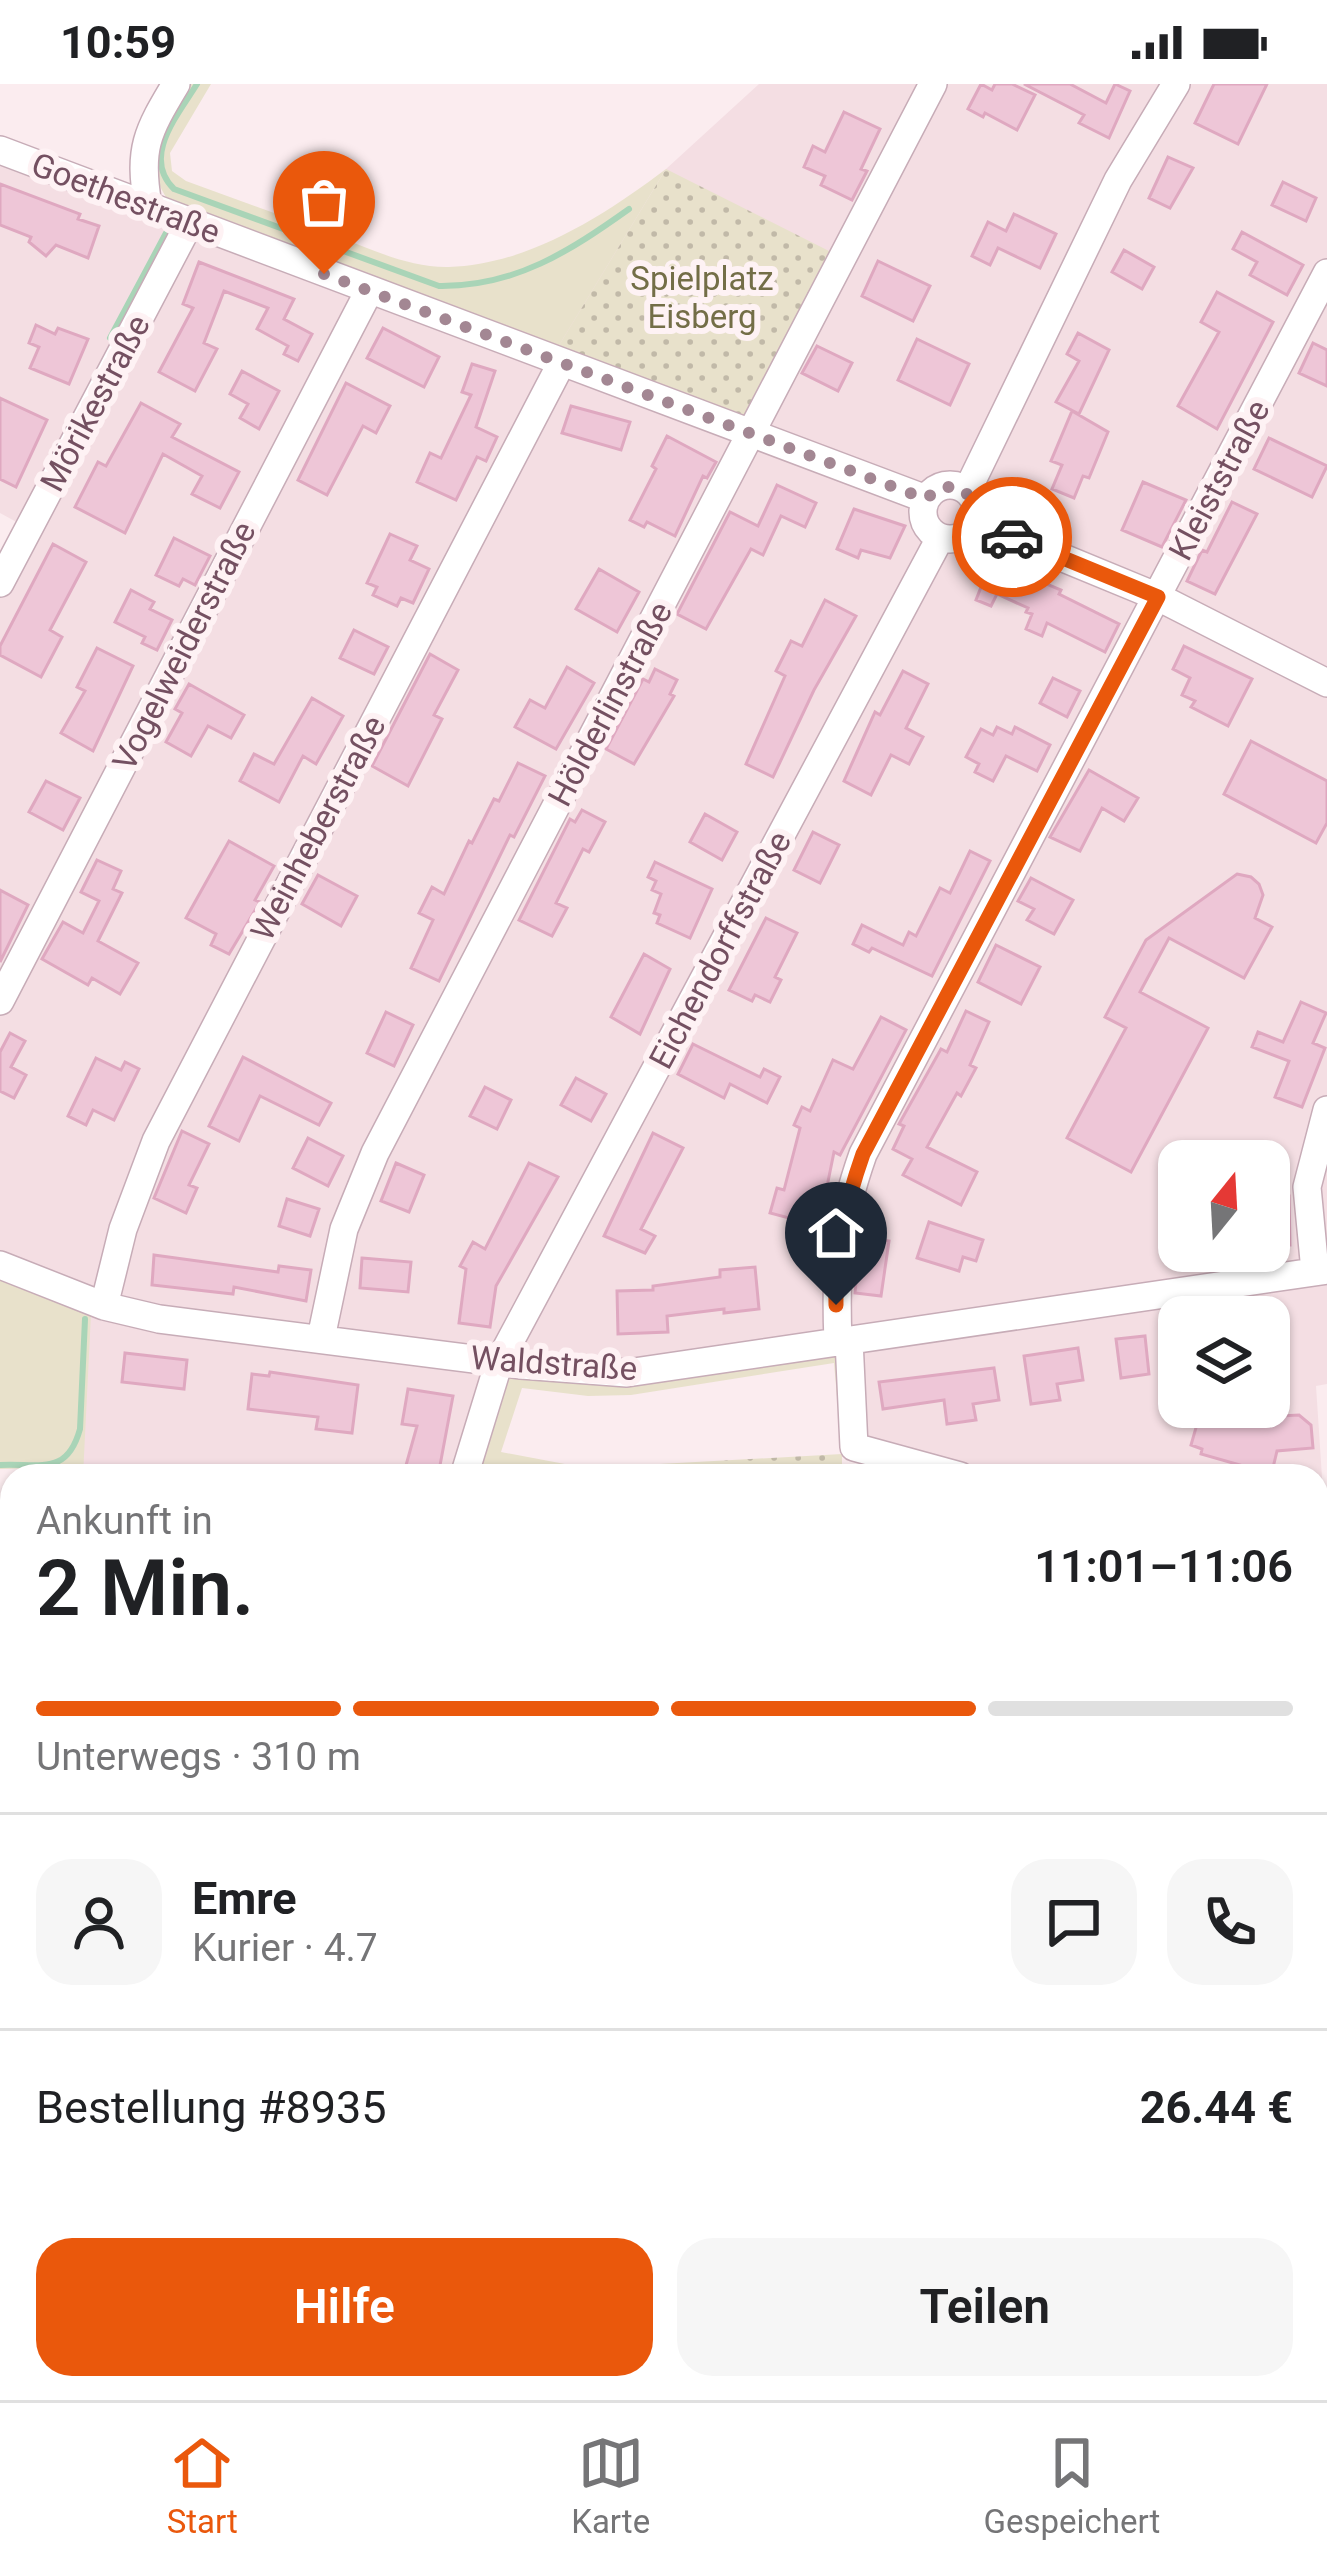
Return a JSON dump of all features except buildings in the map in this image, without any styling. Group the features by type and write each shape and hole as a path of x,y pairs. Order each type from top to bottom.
{"street":[{"path":"148,206 143,148 176,84"},
{"name":"Hölderlinstraße","path":"321,1338 344,1229 375,1153 933,84"},
{"path":"968,491 1118,180 1176,84"},
{"name":"Goethestraße","path":"0,150 926,499"},
{"name":"Mörikestraße","path":"0,583 190,222"},
{"name":"Kleiststraße","path":"916,1464 854,1447 835,1269 844,1209 863,1154 1327,272"},
{"name":"Vogelweiderstraße","path":"0,1001 368,291"},
{"name":"Weinheberstraße","path":"104,1306 124,1229 156,1141 562,362"},
{"path":"947,485 968,491 976,505 976,522 962,538 940,538 925,522 926,499 947,485"},
{"path":"976,522 1158,597 1327,683"},
{"name":"Eichendorffstraße","path":"468,1464 499,1362 940,538"},
{"path":"1321,1270 1307,1187 1327,1110"},
{"name":"Waldstraße","path":"0,1265 104,1306 159,1319 499,1362 627,1373 1321,1270"}],"shaded area":[{"path":"759,84 1327,84 1327,1384 1316,1386 1321,1464 877,1464 842,1454 842,1361 522,1375 479,1464 82,1464 0,1276 0,566 22,525 0,513 0,137 557,347 666,169"}],"green space":[{"path":"185,84 211,84 170,153 172,171 186,181 419,264 479,264 536,247 591,220 666,169 558,347 168,200 159,185 154,155 161,127"},
{"name":"Spielplatz Eisberg","path":"666,169 835,254 748,419 558,347"},
{"path":"0,1276 91,1314 84,1464 0,1464"},
{"path":"833,1352 842,1361 842,1454 834,1363 631,1395 588,1396 522,1388 501,1452 565,1464 477,1464 504,1382 512,1377"},
{"path":"842,1454 842,1464 659,1464"}],"waterway":[{"path":"197,84 162,150 165,177 174,189 439,286 492,280 540,264 629,209"},
{"path":"110,338 166,233"},
{"path":"50,1464 68,1454 80,1429 85,1319"}],"way so far":[{"path":"324,274 926,499 940,487 961,487 973,497 976,522 1012,537"}],"route":[{"path":"836,1305 835,1269 844,1209 863,1154 1158,597 1012,537"}]}
